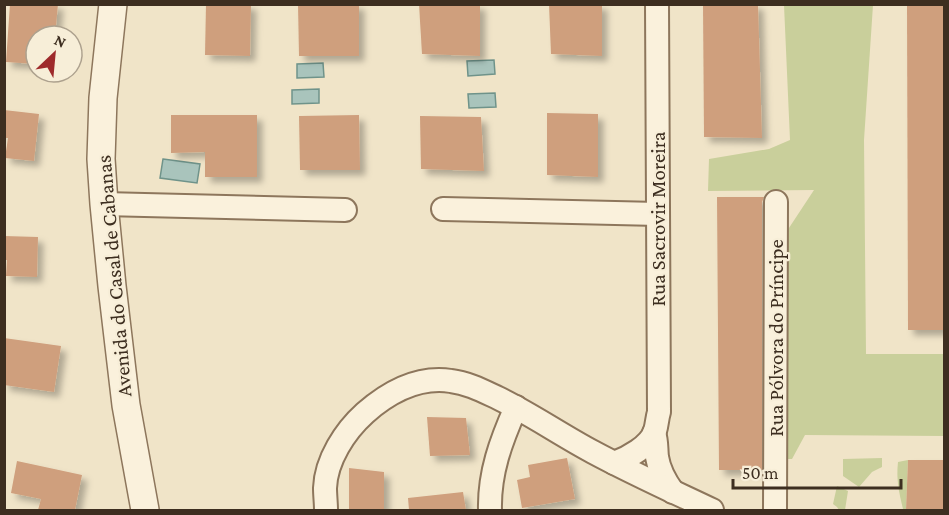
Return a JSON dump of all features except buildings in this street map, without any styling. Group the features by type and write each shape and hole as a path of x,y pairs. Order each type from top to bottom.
{"street":[{"name":"Avenida do Casal de Cabanas","path":"113,4 103,98 101,159 126,405 145,510"},
{"name":"Rua Sacrovir Moreira","path":"657,4 658,412 654,433 660,470 673,492"},
{"name":"Rua Pólvora do Príncipe","path":"775,510 776,202"},
{"path":"104,204 345,210"},
{"path":"443,209 658,214"},
{"path":"326,510 325,486 332,459 340,443 354,425 381,399 407,386 429,380 471,385 516,407 614,463 712,510"},
{"path":"490,510 492,480 498,449 516,407"},
{"path":"614,463 635,453 654,433"}],"green space":[{"path":"784,5 873,5 864,140 866,354 944,354 944,436 805,435 792,459 785,459 785,234 814,190 708,191 709,159 769,149 790,140"},
{"path":"882,458 882,467 872,472 859,487 843,476 843,459"},
{"path":"908,460 906,510 903,509 900,497 897,468 898,462"},
{"path":"837,486 848,491 845,510 839,510 833,504"}],"water":[{"path":"494,60 495,74 468,76 467,61"},
{"path":"323,63 324,77 297,78 297,64"},
{"path":"319,89 319,103 292,104 292,90"},
{"path":"495,93 496,107 469,108 468,94"},
{"path":"163,159 200,164 197,183 160,178"}]}
